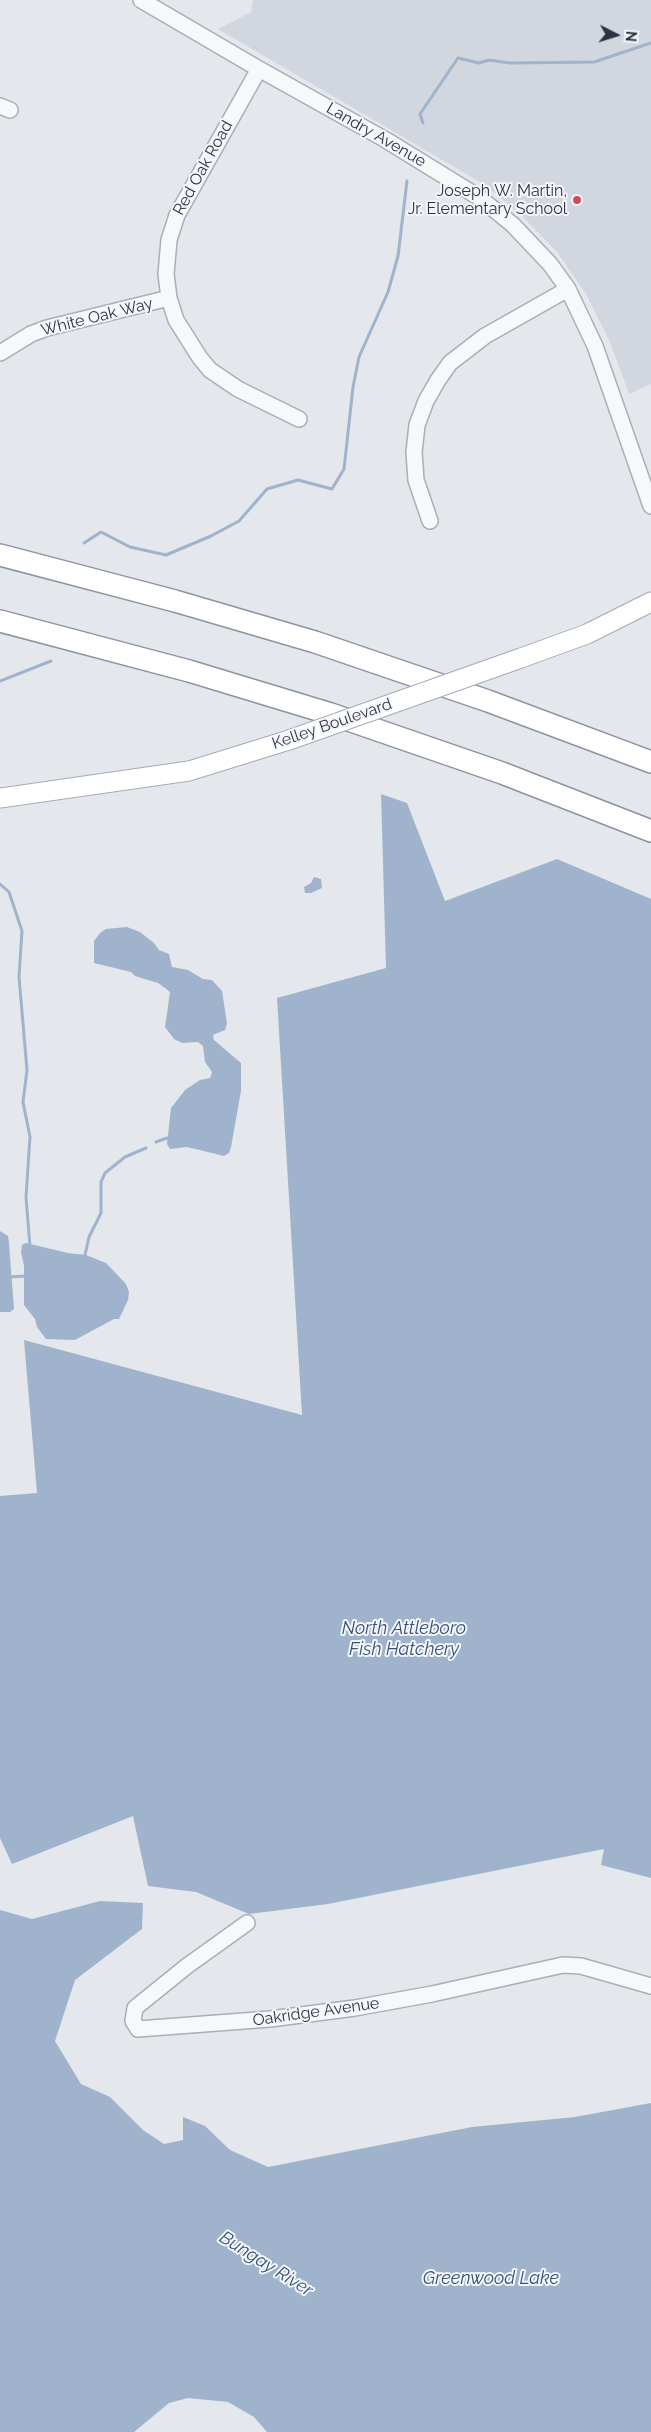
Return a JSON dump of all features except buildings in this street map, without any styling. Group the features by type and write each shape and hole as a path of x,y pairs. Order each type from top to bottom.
{"highway":[{"path":"0,555 184,603 315,642 488,701 651,762"},
{"path":"0,622 180,669 332,714 502,773 651,831"}],"main road":[{"name":"Kelley Boulevard","path":"0,798 189,771 289,740 587,634 651,602"}],"street":[{"name":"Landry Avenue","path":"141,0 386,140 480,198 513,225 550,264 568,289 595,346 651,506"},
{"path":"167,15 171,0"},
{"name":"Red Oak Road","path":"259,69 183,202 171,229 166,263 169,298 182,332 210,370 238,389 298,419"},
{"path":"430,521 416,480 414,452 417,424 438,380 450,363 485,336 568,289"},
{"name":"White Oak Way","path":"0,353 31,334 47,328 169,298"},
{"name":"Oakridge Avenue","path":"247,1923 187,1966 135,2008 133,2021 138,2029 270,2019 355,2008 432,1994 563,1965 581,1966 651,1986"}],"shaded area":[{"name":"Joseph W. Martin, Jr. Elementary School","path":"253,0 651,0 651,384 629,394 610,342 586,294 557,252 521,215 485,185 218,29 251,12"}],"water":[{"name":"North Attleboro Fish Hatchery","path":"381,794 407,803 445,901 557,859 651,899 651,1878 601,1865 604,1849 328,1904 249,1914 196,1892 148,1886 133,1816 12,1864 0,1838 0,1496 37,1493 24,1340 302,1415 277,998 386,968"},
{"path":"314,877 321,879 322,888 311,893 305,893 304,887 311,883"},
{"path":"127,927 140,932 154,943 159,950 169,954 172,967 188,970 203,979 212,980 222,991 227,1023 225,1030 213,1035 214,1040 241,1063 241,1091 231,1147 229,1153 224,1156 187,1147 170,1149 167,1144 171,1108 185,1090 200,1080 210,1078 212,1072 205,1062 203,1046 198,1042 182,1043 174,1039 165,1027 170,992 158,983 135,976 131,972 94,963 94,941 100,933 106,929"},
{"path":"0,1231 8,1236 9,1243 14,1309 10,1312 0,1312"},
{"path":"26,1243 68,1253 86,1255 106,1263 126,1284 129,1292 128,1300 119,1319 114,1319 75,1340 46,1339 37,1327 35,1319 24,1305 24,1266 21,1252 22,1245"},
{"name":"Greenwood Lake","path":"100,1901 143,1903 142,1929 75,1980 55,2041 81,2084 110,2097 143,2130 164,2144 183,2140 183,2117 205,2126 230,2150 268,2167 472,2127 575,2117 651,2103 651,2432 267,2432 254,2417 228,2402 188,2398 169,2403 134,2432 0,2432 0,1910 32,1919"}],"waterway":[{"path":"423,123 420,114 458,58 479,63 489,60 510,63 594,62 651,43"},
{"path":"84,543 101,532 130,547 166,555 211,536 239,521 267,489 298,480 332,489 344,469 353,387 359,357 388,292 398,256 407,181"},
{"path":"0,681 51,661"},
{"path":"0,884 9,892 22,931 19,977 27,1070 23,1102 30,1137 26,1197 30,1247"},
{"path":"156,1142 167,1138"},
{"path":"85,1255 89,1237 101,1213 101,1182 105,1173 125,1157 146,1148"},
{"path":"8,1277 26,1276"}],"place":[{"name":"Joseph W. Martin, Jr. Elementary School","path":"577,200"}],"water label":[{"name":"Bungay River","path":"266,2264"}]}
